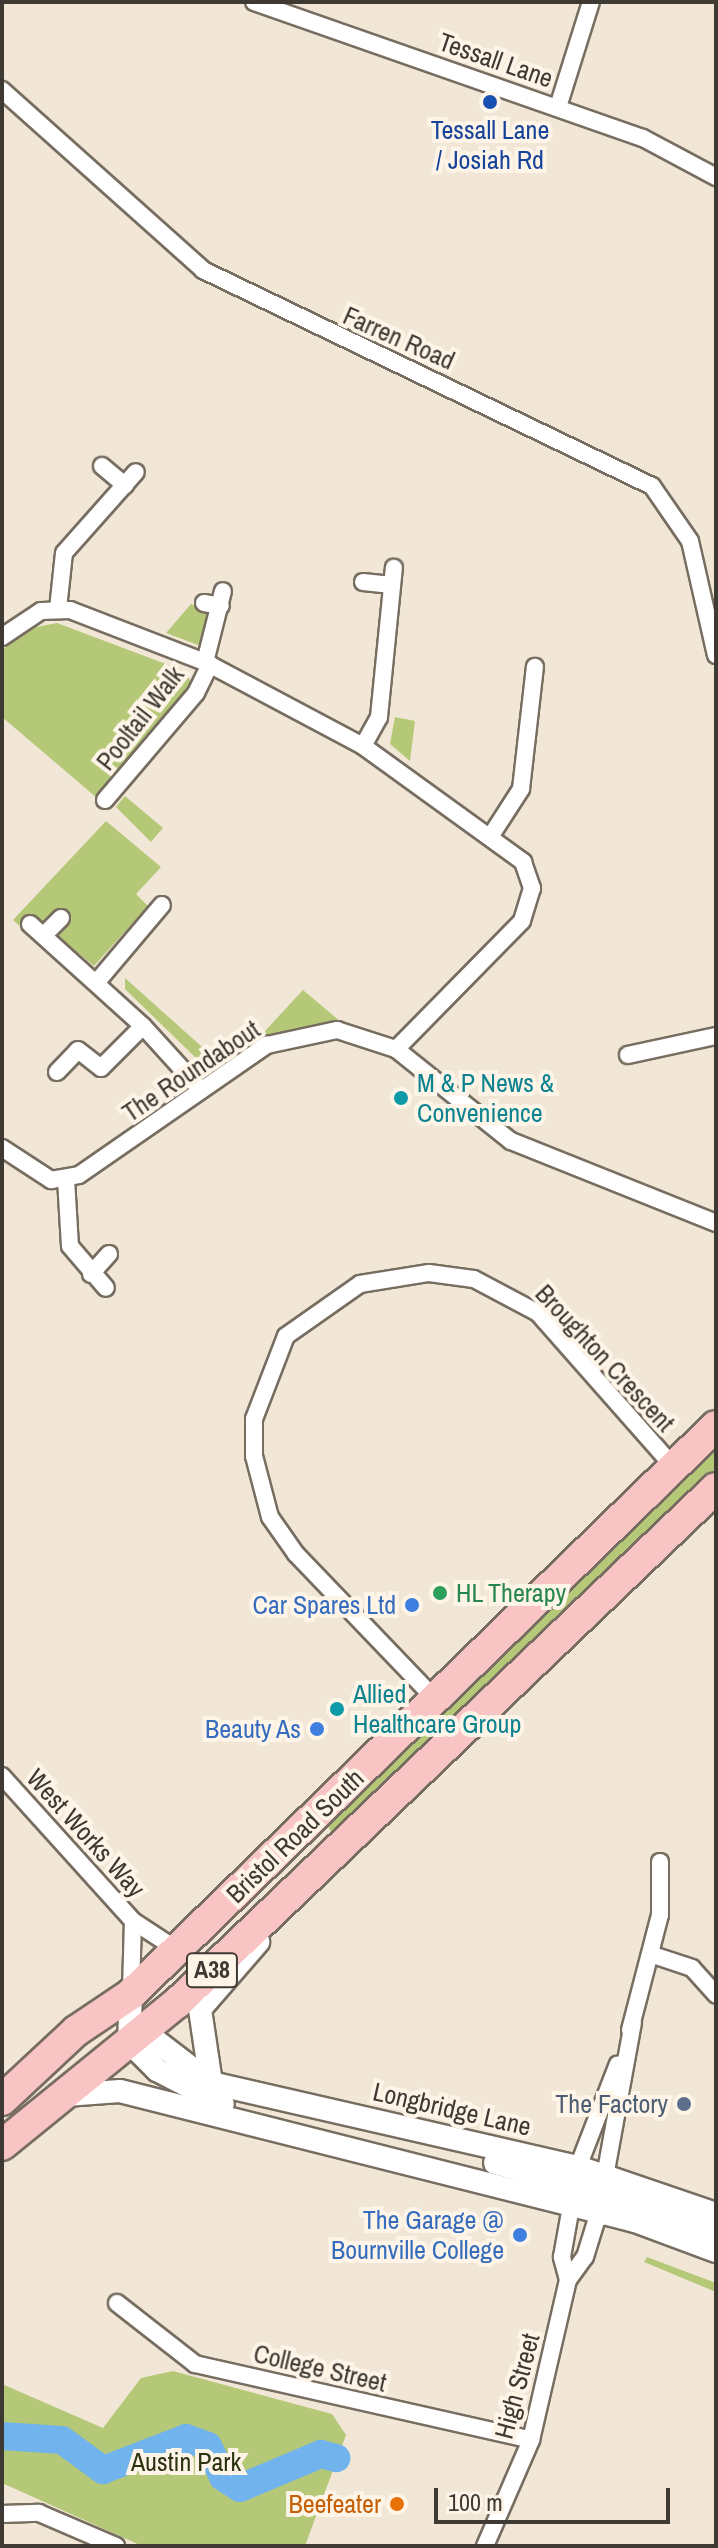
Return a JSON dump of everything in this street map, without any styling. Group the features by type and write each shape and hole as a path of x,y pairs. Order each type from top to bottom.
{"highway":[{"name":"Bristol Road South","path":"2,2100 76,2031 131,1994 437,1701 716,1426"},
{"name":"Bristol Road South","path":"2,2145 305,1885 716,1488"},
{"path":"314,1817 332,1845 346,1846"},
{"path":"176,1949 196,1953 220,1945 280,1892 305,1885"},
{"path":"2,2113 85,2044 133,2033"}],"street":[{"name":"Tessall Lane","path":"254,2 643,138 716,177"},
{"path":"558,107 591,2"},
{"name":"Farren Road","path":"2,90 203,270 652,486 690,541 716,655"},
{"path":"102,466 125,485"},
{"path":"58,609 64,553 136,472"},
{"path":"363,582 393,576 379,717 363,746"},
{"path":"204,603 222,598 207,663"},
{"path":"2,637 26,618 58,609 207,663 363,746 492,834 530,874 522,921 396,1049"},
{"name":"Pooltail Walk","path":"105,800 196,693 207,663"},
{"path":"492,834 521,789 535,667"},
{"path":"96,983 162,905"},
{"path":"61,918 37,930 143,1026 201,1090"},
{"path":"57,1072 78,1050 101,1068 143,1026"},
{"name":"The Roundabout","path":"66,1179 267,1045 302,1034 337,1030 396,1049 511,1141 716,1223"},
{"path":"628,1055 716,1036"},
{"path":"3,1153 33,1173 66,1179 70,1246 106,1288"},
{"path":"91,1274 109,1254"},
{"name":"Broughton Crescent","path":"437,1701 296,1554 270,1517 254,1456 254,1419 286,1336 324,1303 371,1281 429,1273 474,1279 538,1313 674,1467"},
{"name":"West Works Way","path":"2,1776 133,1921 176,1949"},
{"path":"633,2023 653,1955 660,1862"},
{"path":"211,2083 200,2009 280,1908"},
{"path":"133,1921 133,2033"},
{"path":"653,1955 692,1968 716,1995"},
{"name":"High Street","path":"568,2280 562,2257 574,2186 633,2023"},
{"name":"High Street","path":"485,2546 531,2440 568,2280 585,2257 602,2195 633,2023"},
{"name":"Longbridge Lane","path":"133,2033 211,2083 264,2095 574,2186 716,2235"},
{"name":"Longbridge Lane","path":"133,2033 157,2070 201,2096 365,2151"},
{"name":"Longbridge Lane","path":"61,2096 120,2091 365,2151 574,2186"},
{"path":"574,2186 602,2195"},
{"name":"Longbridge Lane","path":"602,2195 716,2214"},
{"name":"Longbridge Lane","path":"602,2195 716,2251"},
{"name":"College Street","path":"117,2303 195,2364 531,2440"},
{"path":"2,2514 28,2511 116,2546"}],"green space":[{"path":"191,604 210,611 208,641 198,645 166,633"},
{"path":"57,623 187,672 191,684 97,798 2,717 2,651 21,630"},
{"path":"395,717 415,721 410,761 390,744"},
{"path":"125,796 163,828 151,842 116,807"},
{"path":"106,821 161,867 136,894 148,906 94,966 58,936 68,923 59,913 45,926 35,917 23,929 13,920"},
{"path":"125,978 221,1064 196,1058 125,989"},
{"path":"303,990 341,1022 266,1036 265,1031"},
{"path":"716,1440 716,1474 334,1837 326,1823"},
{"path":"647,2257 716,2283 716,2292 644,2262"},
{"name":"Austin Park","path":"173,2371 332,2414 346,2435 305,2546 142,2546 2,2483 2,2384 103,2428 141,2378"}],"waterway":[{"path":"2,2436 62,2440 103,2470 186,2438 208,2446 223,2477 240,2488 321,2454 336,2458"}],"place":[{"name":"Tessall Lane / Josiah Rd","path":"490,102"},
{"name":"M & P News & Convenience","path":"401,1098"},
{"name":"HL Therapy","path":"440,1593"},
{"name":"Car Spares Ltd","path":"412,1605"},
{"name":"Allied Healthcare Group","path":"337,1709"},
{"name":"Beauty As","path":"317,1729"},
{"name":"The Factory","path":"684,2104"},
{"name":"The Garage @ Bournville College","path":"520,2235"},
{"name":"Beefeater","path":"397,2504"}]}
